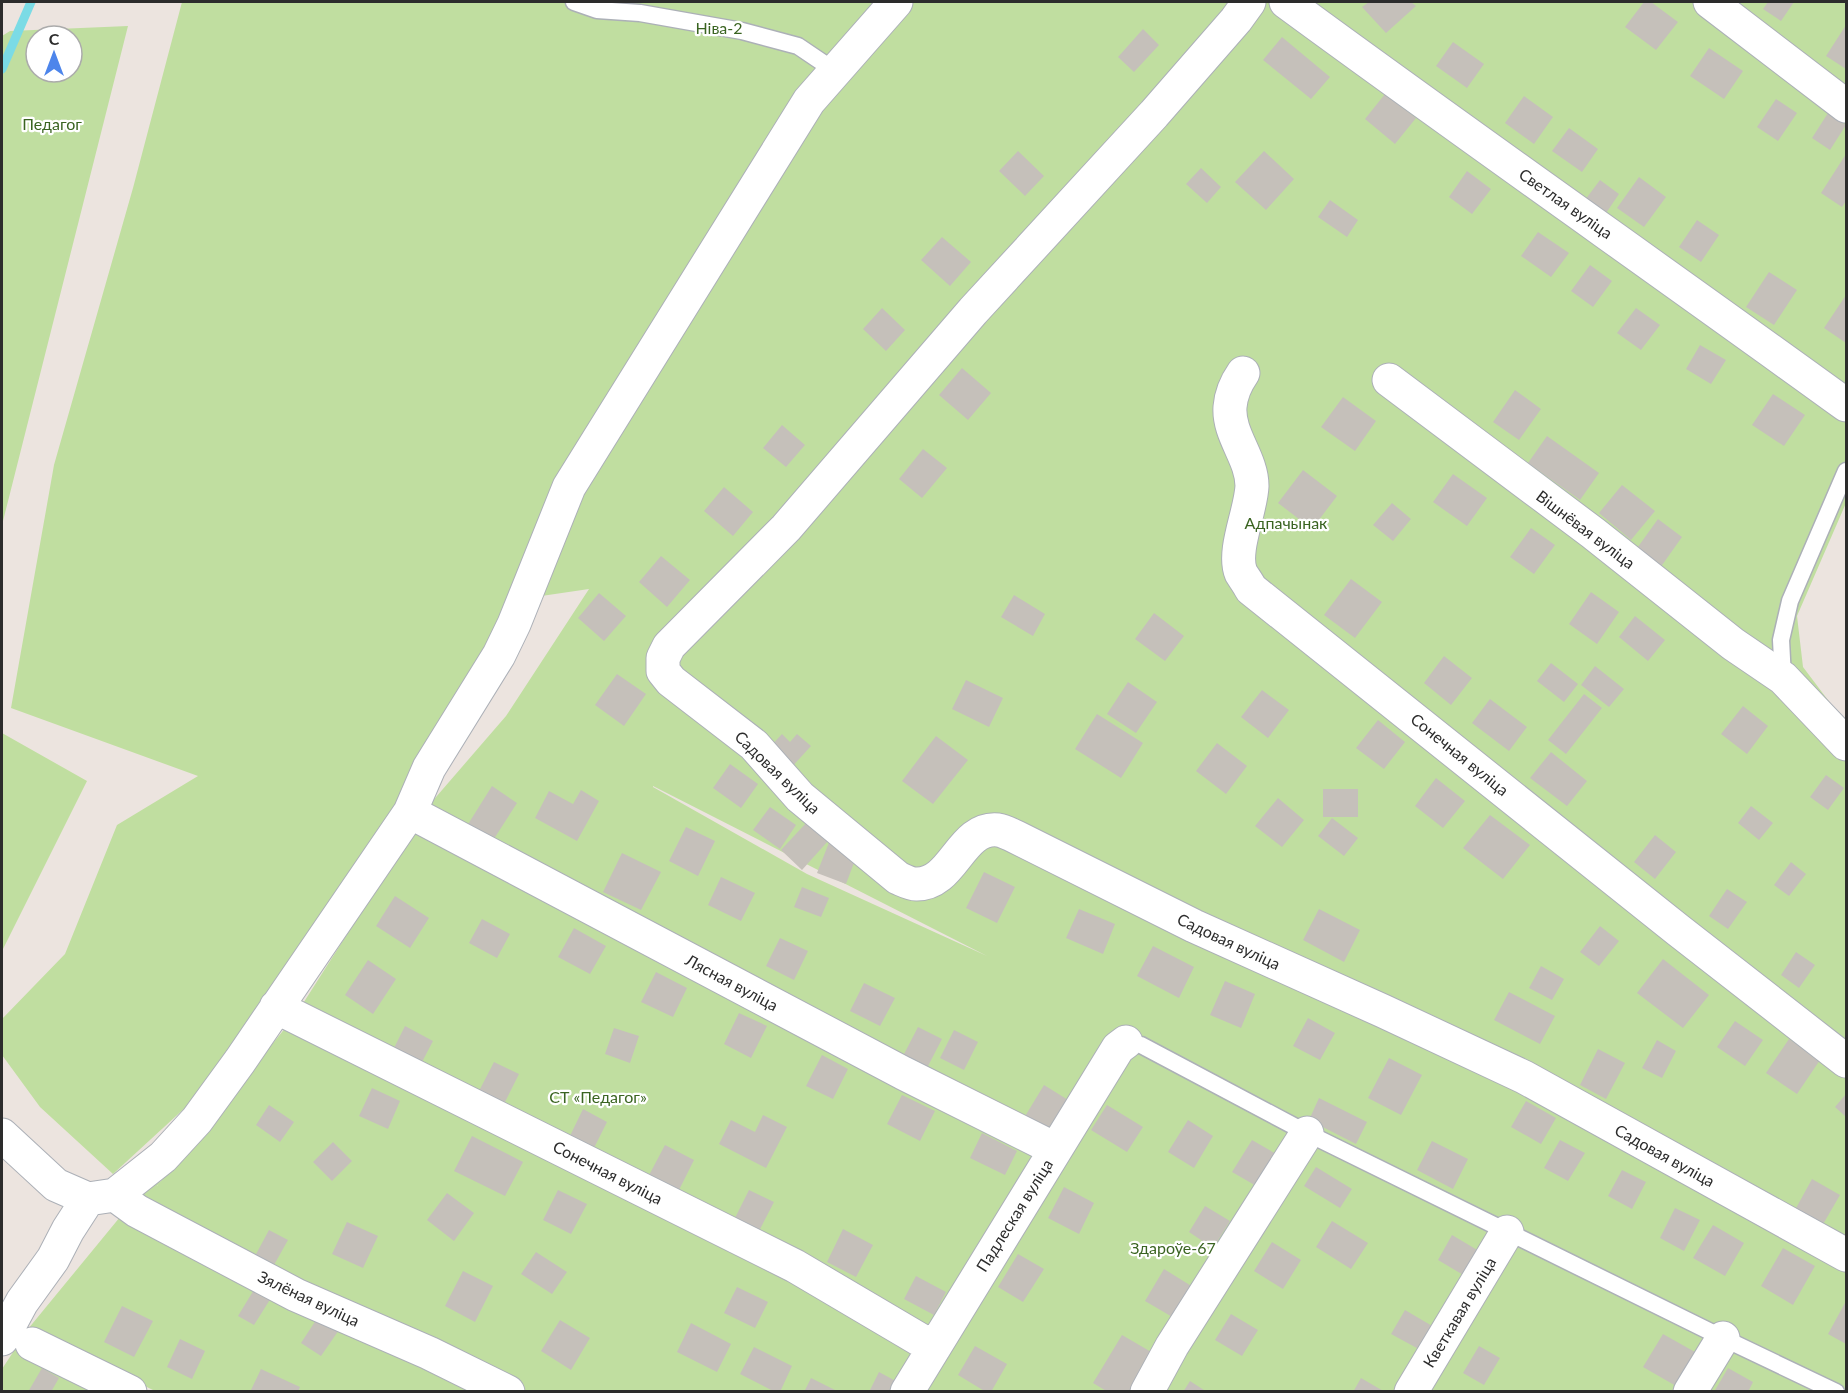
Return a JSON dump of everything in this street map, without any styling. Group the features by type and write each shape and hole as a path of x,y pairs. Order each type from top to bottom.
{"street":[{"path":"130,1392 17,1341 22,1302 53,1259 68,1230 102,1197 162,1157 197,1120 240,1061 410,812 429,768 499,655 514,624 569,488 808,101 896,2"},
{"name":"Садовая вуліца","path":"1249,2 1154,114 973,311 786,528 669,646 663,658 663,671 671,681 754,745 800,797 898,878 915,885 931,881 942,873 976,835 987,830 999,830 1194,926 1524,1077 1846,1256"},
{"name":"Светлая вуліца","path":"1286,2 1624,243 1846,405"},
{"path":"1710,2 1846,106"},
{"name":"Сонечная вуліца","path":"1243,373 1235,386 1230,408 1235,433 1248,463 1252,484 1249,510 1239,551 1240,571 1251,589 1846,1061"},
{"name":"Вішнёвая вуліца","path":"1389,380 1593,533 1734,644 1783,678 1846,744"},
{"name":"Лясная вуліца","path":"410,812 903,1073 1055,1149"},
{"name":"Сонечная вуліца","path":"276,1007 795,1266 934,1348"},
{"name":"Падлеская вуліца","path":"907,1392 1118,1048 1126,1042"},
{"path":"1147,1392 1172,1346 1307,1133"},
{"name":"Зялёная вуліца","path":"2,1135 56,1185 102,1197 137,1212 296,1295 429,1353 508,1392"},
{"name":"Кветкавая вуліца","path":"1411,1392 1507,1232"},
{"path":"1690,1392 1724,1338"}],"lane":[{"path":"574,2 597,10 640,13 753,34 798,46 835,71"},
{"path":"1783,678 1780,640 1790,601 1846,471"},
{"path":"1126,1042 1141,1045 1307,1133 1836,1392"}],"green space":[{"path":"182,2 1846,2 1846,503 1797,616 1803,667 1846,724 1846,1391 155,1391 28,1329 286,1015 113,1174 40,1107 2,1055 2,1019 65,954 117,825 198,776 11,708 54,465 133,188","holes":["589,589 506,716 430,804 295,1016 157,1186 290,1011 521,599","653,786 987,956 807,874"]},
{"name":"Педагог","path":"128,26 2,525 2,36 10,31 24,30 24,84 84,84 84,28"},
{"path":"2,733 87,781 2,951"},
{"path":"27,1331 149,1391 2,1392 2,1369"}],"building":[{"path":"1369,2 1411,2 1416,6 1386,33 1362,7"},
{"path":"1644,2 1651,2 1678,22 1656,50 1625,27"},
{"path":"1768,2 1794,2 1781,21 1763,9"},
{"path":"1846,25 1846,69 1826,56"},
{"path":"1143,29 1159,45 1134,72 1118,57"},
{"path":"1282,37 1330,77 1311,99 1263,60"},
{"path":"1453,42 1484,64 1467,88 1436,66"},
{"path":"1709,48 1743,71 1724,99 1690,76"},
{"path":"1385,94 1416,118 1395,144 1365,119"},
{"path":"1524,96 1553,117 1534,144 1505,123"},
{"path":"1776,99 1797,113 1778,141 1757,127"},
{"path":"1828,113 1846,125 1830,150 1812,138"},
{"path":"1569,128 1598,149 1582,172 1552,151"},
{"path":"1018,151 1044,176 1025,196 999,171"},
{"path":"1264,151 1294,179 1266,210 1235,182"},
{"path":"1846,154 1846,201 1842,207 1821,193"},
{"path":"1201,168 1221,187 1207,203 1186,184"},
{"path":"1467,171 1491,189 1472,214 1449,197"},
{"path":"1639,177 1666,197 1644,227 1617,208"},
{"path":"1600,180 1619,194 1602,219 1582,204"},
{"path":"1330,200 1358,220 1347,237 1318,217"},
{"path":"1697,220 1719,235 1701,262 1679,247"},
{"path":"1538,232 1569,253 1551,277 1521,256"},
{"path":"942,237 971,262 950,286 921,260"},
{"path":"1590,265 1612,281 1593,307 1571,291"},
{"path":"1769,272 1797,290 1774,325 1746,307"},
{"path":"1846,295 1846,343 1824,328"},
{"path":"882,308 905,330 886,351 863,329"},
{"path":"1636,308 1660,325 1641,350 1617,333"},
{"path":"1700,345 1726,360 1711,384 1686,369"},
{"path":"962,368 991,393 968,420 939,395"},
{"path":"1515,390 1541,409 1519,440 1493,422"},
{"path":"1773,394 1805,415 1784,446 1752,425"},
{"path":"1343,397 1376,421 1355,451 1321,427"},
{"path":"782,425 805,445 786,467 763,448"},
{"path":"1547,436 1599,473 1580,500 1528,463"},
{"path":"923,449 947,468 922,498 899,479"},
{"path":"1303,470 1337,496 1312,529 1278,503"},
{"path":"1453,474 1487,498 1467,526 1433,502"},
{"path":"1622,485 1655,511 1631,540 1599,513"},
{"path":"724,487 753,512 733,536 704,511"},
{"path":"1392,503 1411,519 1393,541 1373,525"},
{"path":"1658,519 1682,537 1660,568 1635,551"},
{"path":"1531,528 1555,545 1534,574 1510,557"},
{"path":"661,556 690,580 667,607 639,582"},
{"path":"1351,579 1382,602 1355,638 1324,615"},
{"path":"1591,592 1619,612 1597,644 1569,624"},
{"path":"599,593 626,616 604,641 578,618"},
{"path":"1014,595 1045,614 1033,636 1001,617"},
{"path":"1154,613 1184,636 1165,661 1135,639"},
{"path":"1635,616 1665,640 1648,661 1619,637"},
{"path":"1444,656 1472,678 1451,705 1424,683"},
{"path":"1551,663 1578,684 1564,702 1537,681"},
{"path":"1595,666 1624,689 1609,707 1581,685"},
{"path":"617,674 646,694 624,726 595,705"},
{"path":"966,680 1003,698 989,727 952,709"},
{"path":"1128,682 1157,702 1136,733 1107,714"},
{"path":"1262,690 1289,710 1268,738 1241,717"},
{"path":"1584,694 1602,708 1566,754 1548,740"},
{"path":"1490,699 1527,727 1509,751 1472,723"},
{"path":"1743,706 1768,726 1747,754 1721,734"},
{"path":"1097,714 1143,743 1121,778 1075,749"},
{"path":"1378,720 1405,742 1384,769 1356,748"},
{"path":"782,734 790,742 797,734 811,746 790,769 768,749"},
{"path":"936,736 968,760 933,804 902,781"},
{"path":"1217,743 1247,766 1226,794 1196,771"},
{"path":"1551,752 1587,781 1567,806 1530,778"},
{"path":"730,764 758,784 741,808 713,788"},
{"path":"1826,775 1844,788 1828,810 1810,797"},
{"path":"1436,778 1465,801 1443,828 1415,806"},
{"path":"492,786 517,803 490,845 465,829"},
{"path":"1323,789 1358,789 1358,817 1323,817"},
{"path":"581,790 599,801 577,841 535,818 549,791 573,804"},
{"path":"1278,798 1304,820 1282,847 1255,826"},
{"path":"1751,806 1773,823 1759,840 1738,823"},
{"path":"770,807 796,825 780,849 753,830"},
{"path":"1490,815 1530,845 1503,879 1463,848"},
{"path":"1332,818 1358,838 1344,856 1318,836"},
{"path":"807,822 828,841 802,870 781,850"},
{"path":"686,827 715,841 698,876 669,861"},
{"path":"1655,835 1676,852 1655,879 1634,862"},
{"path":"830,840 858,852 846,884 817,873"},
{"path":"622,853 661,872 641,910 603,892"},
{"path":"1791,862 1806,874 1789,896 1774,885"},
{"path":"984,872 1015,887 997,923 966,908"},
{"path":"721,877 755,893 741,921 708,905"},
{"path":"802,887 829,898 821,917 794,907"},
{"path":"1727,889 1747,902 1728,929 1709,916"},
{"path":"395,896 429,918 410,948 376,926"},
{"path":"1079,909 1115,924 1103,954 1066,938"},
{"path":"1319,909 1360,930 1344,962 1303,940"},
{"path":"482,919 510,934 497,958 469,943"},
{"path":"1600,926 1619,941 1599,966 1580,952"},
{"path":"574,928 606,946 590,974 558,957"},
{"path":"780,938 808,951 794,980 766,966"},
{"path":"1153,946 1194,967 1179,998 1137,976"},
{"path":"1796,952 1815,965 1799,988 1781,975"},
{"path":"1663,959 1709,995 1683,1028 1637,993"},
{"path":"368,960 396,979 373,1014 345,995"},
{"path":"1541,966 1564,979 1552,1000 1529,988"},
{"path":"656,972 687,988 673,1017 641,1002"},
{"path":"1225,981 1255,994 1241,1028 1210,1015"},
{"path":"864,983 895,998 880,1026 850,1011"},
{"path":"1509,992 1555,1016 1540,1044 1494,1020"},
{"path":"739,1013 767,1026 751,1058 724,1044"},
{"path":"1308,1018 1335,1033 1320,1060 1293,1046"},
{"path":"1735,1021 1763,1040 1745,1066 1717,1047"},
{"path":"405,1026 433,1041 422,1062 394,1048"},
{"path":"918,1027 942,1039 927,1068 903,1056"},
{"path":"614,1028 639,1036 630,1063 605,1054"},
{"path":"954,1030 978,1042 964,1070 940,1058"},
{"path":"1789,1039 1820,1060 1797,1094 1766,1073"},
{"path":"1657,1040 1676,1051 1662,1078 1642,1068"},
{"path":"1598,1049 1625,1063 1606,1099 1580,1085"},
{"path":"822,1055 848,1069 833,1099 806,1086"},
{"path":"1389,1058 1422,1075 1401,1115 1368,1098"},
{"path":"494,1062 519,1074 504,1104 479,1091"},
{"path":"1044,1085 1073,1103 1052,1135 1024,1118"},
{"path":"372,1088 400,1101 388,1129 359,1116"},
{"path":"1846,1094 1846,1117 1835,1107"},
{"path":"902,1095 935,1111 920,1141 887,1124"},
{"path":"1319,1098 1367,1122 1356,1144 1309,1120"},
{"path":"1526,1101 1556,1118 1541,1144 1511,1127"},
{"path":"269,1105 294,1122 280,1142 256,1125"},
{"path":"1107,1105 1143,1127 1127,1152 1091,1130"},
{"path":"583,1109 607,1122 592,1152 568,1140"},
{"path":"763,1115 787,1127 766,1168 719,1144 731,1120 755,1132"},
{"path":"1188,1120 1213,1136 1194,1168 1168,1152"},
{"path":"982,1133 1017,1151 1005,1175 970,1158"},
{"path":"472,1136 523,1162 505,1196 454,1171"},
{"path":"1252,1140 1278,1155 1258,1187 1232,1172"},
{"path":"1560,1140 1585,1153 1568,1181 1544,1168"},
{"path":"1432,1141 1468,1159 1453,1189 1417,1170"},
{"path":"333,1142 352,1161 332,1181 313,1162"},
{"path":"665,1145 694,1160 677,1194 647,1179"},
{"path":"1316,1167 1352,1189 1340,1208 1304,1186"},
{"path":"1622,1170 1646,1182 1632,1209 1608,1196"},
{"path":"1812,1179 1840,1195 1822,1226 1795,1210"},
{"path":"1064,1187 1094,1203 1079,1234 1048,1218"},
{"path":"558,1190 587,1204 571,1234 543,1220"},
{"path":"749,1190 774,1202 758,1233 734,1220"},
{"path":"447,1193 474,1213 454,1241 427,1220"},
{"path":"1205,1206 1230,1221 1213,1248 1189,1232"},
{"path":"1675,1208 1700,1220 1684,1251 1660,1238"},
{"path":"1332,1221 1368,1243 1351,1269 1316,1247"},
{"path":"347,1222 378,1236 363,1268 332,1254"},
{"path":"1713,1225 1744,1243 1725,1276 1693,1258"},
{"path":"843,1229 873,1245 856,1277 827,1262"},
{"path":"269,1230 288,1240 274,1265 255,1256"},
{"path":"1452,1235 1479,1251 1465,1276 1438,1260"},
{"path":"1272,1242 1301,1260 1283,1289 1254,1271"},
{"path":"1783,1248 1815,1266 1793,1305 1761,1286"},
{"path":"536,1252 567,1272 552,1294 521,1274"},
{"path":"1018,1254 1044,1269 1023,1302 998,1287"},
{"path":"1164,1269 1193,1287 1174,1318 1145,1301"},
{"path":"463,1271 493,1286 475,1322 445,1306"},
{"path":"916,1276 946,1292 934,1315 904,1299"},
{"path":"737,1287 768,1302 755,1328 724,1313"},
{"path":"255,1288 271,1298 254,1325 238,1316"},
{"path":"1846,1301 1846,1344 1828,1334"},
{"path":"122,1306 153,1321 134,1357 104,1342"},
{"path":"1405,1310 1439,1330 1426,1353 1391,1334"},
{"path":"1231,1314 1258,1330 1242,1356 1215,1340"},
{"path":"318,1317 339,1330 321,1356 301,1343"},
{"path":"560,1320 590,1338 571,1370 541,1351"},
{"path":"691,1323 731,1344 717,1372 677,1352"},
{"path":"1663,1334 1695,1352 1676,1386 1643,1367"},
{"path":"1122,1335 1153,1353 1130,1392 1108,1392 1093,1383"},
{"path":"180,1339 205,1351 192,1379 167,1367"},
{"path":"975,1346 1007,1364 991,1392 986,1392 958,1375"},
{"path":"1479,1346 1500,1358 1484,1385 1463,1373"},
{"path":"754,1347 792,1366 780,1392 775,1392 740,1374"},
{"path":"42,1368 59,1378 51,1392 28,1392"},
{"path":"1728,1368 1753,1382 1748,1392 1714,1392"},
{"path":"261,1369 300,1387 298,1392 250,1392"},
{"path":"879,1372 905,1386 902,1392 869,1392"},
{"path":"811,1378 839,1392 804,1392"},
{"path":"1361,1378 1385,1392 1353,1392"},
{"path":"1190,1381 1207,1392 1183,1392"}],"waterway":[{"path":"2,69 31,2"}],"park label":[{"name":"Ніва-2","path":"719,27"},
{"name":"Адпачынак","path":"1286,522"},
{"name":"СТ «Педагог»","path":"598,1096"},
{"name":"Здароўе-67","path":"1173,1247"}]}
